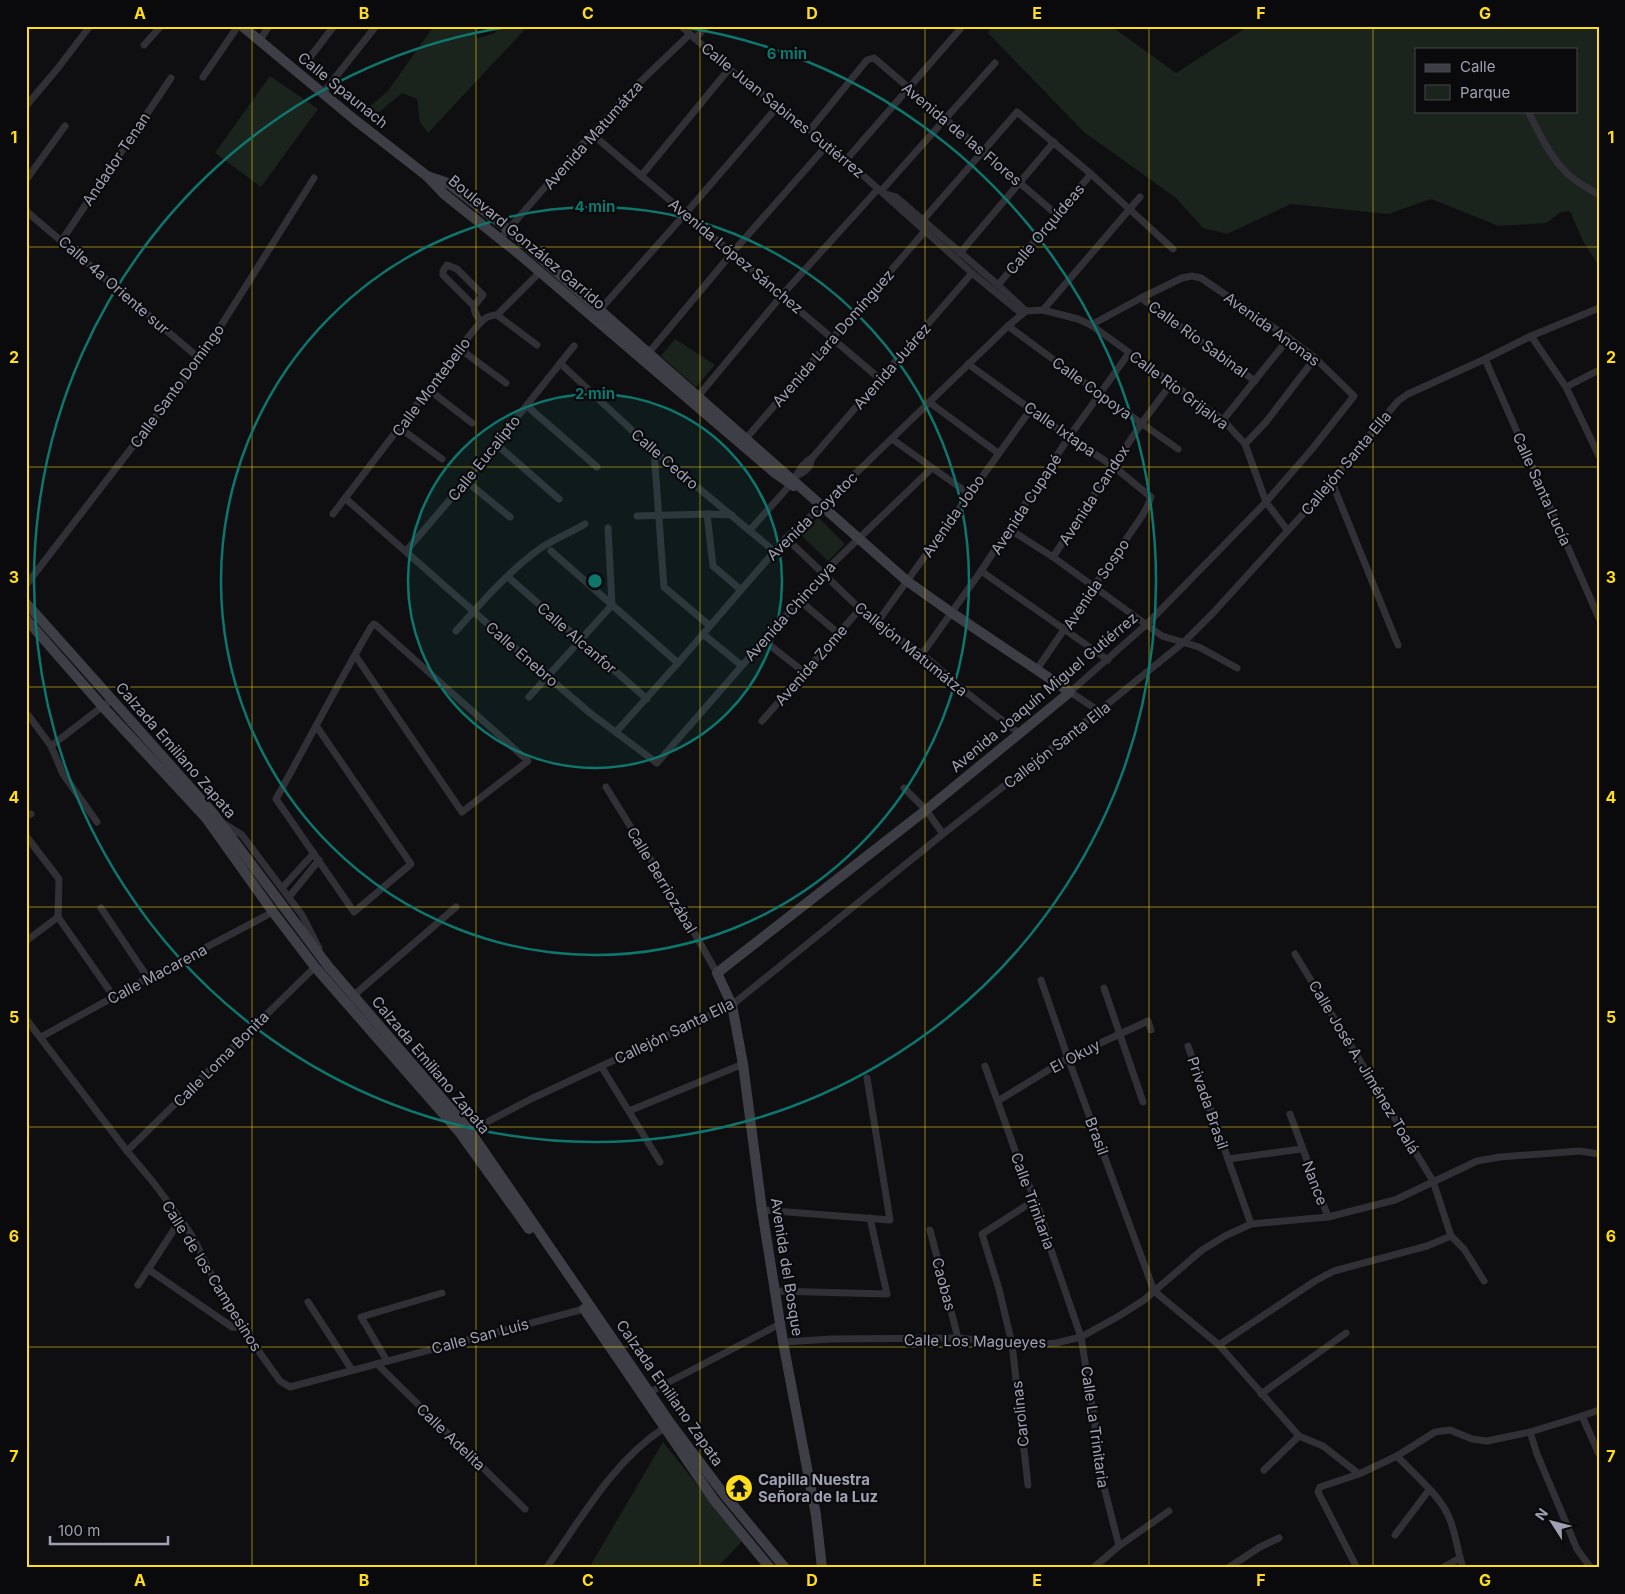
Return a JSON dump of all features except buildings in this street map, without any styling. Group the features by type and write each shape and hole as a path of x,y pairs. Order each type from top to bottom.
{"main road":[{"name":"Calle Spaunach","path":"242,26 322,93 427,176"},
{"name":"Boulevard González Garrido","path":"427,176 448,182 509,230 596,314 744,441 796,482 907,580 952,613 1070,692"},
{"name":"Boulevard González Garrido","path":"427,176 444,194 540,272 596,314"},
{"name":"Calzada Emiliano Zapata","path":"26,604 220,822 328,966 470,1131 486,1161 584,1309 650,1392 671,1424 723,1493 785,1568"},
{"name":"Calzada Emiliano Zapata","path":"26,619 103,707 206,818 315,967 486,1161 597,1323 664,1428 714,1500 770,1568"},
{"name":"Avenida Joaquín Miguel Gutiérrez","path":"717,973 926,810 1070,692"},
{"name":"Avenida del Bosque","path":"717,973 732,1005 780,1324 816,1515 822,1568"}],"street":[{"path":"26,106 90,26"},
{"path":"144,45 161,26"},
{"path":"202,77 238,26"},
{"path":"259,40 269,26"},
{"path":"307,62 334,26"},
{"path":"322,93 376,26"},
{"name":"Calle Juan Sabines Gutiérrez","path":"681,26 729,69 828,144 972,273 1024,313"},
{"name":"Avenida Matumátza","path":"500,239 560,169 639,83 706,26"},
{"path":"846,160 961,28"},
{"name":"Avenida de las Flores","path":"810,130 867,60 874,58 1056,214"},
{"path":"695,399 782,295 881,191 995,63"},
{"path":"641,176 729,69"},
{"name":"Andador Tenan","path":"62,240 171,78"},
{"path":"596,314 778,106"},
{"path":"923,220 1017,112 1131,209 1173,250"},
{"path":"1529,112 1564,170 1574,179 1599,195"},
{"path":"26,180 65,126"},
{"name":"Avenida López Sánchez","path":"592,134 880,379"},
{"path":"960,252 1054,142"},
{"path":"646,357 732,253 828,144"},
{"name":"Calle Orquídeas","path":"998,284 1091,174"},
{"name":"Calle Santo Domingo","path":"26,585 200,359 314,178"},
{"name":"Calle Juan Sabines Gutiérrez","path":"881,191 896,197 923,220 998,284 1024,313"},
{"path":"1024,313 1043,310 1140,197"},
{"name":"Calle 4a Oriente sur","path":"26,211 200,359"},
{"name":"Avenida Lara Domínguez","path":"744,441 925,231"},
{"path":"474,306 483,295 482,293 452,266 447,265 442,271 446,278 469,299 481,322"},
{"name":"Calle Montebello","path":"333,514 481,322 492,315 497,315 540,272"},
{"name":"Avenida Juárez","path":"750,530 806,472 812,458 972,273"},
{"name":"Avenida Anonas","path":"1141,298 1182,278 1192,276 1201,278 1315,358 1354,396"},
{"path":"1091,325 1141,298"},
{"name":"Calle Río Sabinal","path":"1141,298 1255,381"},
{"name":"Callejón Santa Ella","path":"470,1131 532,1099 732,1005 1184,642 1288,531 1398,401 1408,394 1484,360 1531,336 1599,308"},
{"name":"Calle Río Grijalva","path":"1043,310 1078,319 1091,325 1223,420 1245,444 1266,502 1288,531"},
{"name":"Avenida Coyatoc","path":"616,732 647,699 786,538 822,506 1008,326 1024,313"},
{"path":"497,315 537,345"},
{"name":"Calle Copoya","path":"1008,326 1178,449"},
{"path":"1531,336 1566,387 1596,441 1599,456"},
{"path":"1223,420 1289,338"},
{"name":"Calle Eucalipto","path":"406,551 466,481 574,346"},
{"path":"460,349 506,383"},
{"name":"Avenida Cupapé","path":"922,654 981,571 1069,437 1129,353"},
{"path":"1245,444 1266,422 1315,358"},
{"name":"Calle Santa Lucía","path":"1484,360 1599,618"},
{"name":"Calle Cedro","path":"560,363 654,452 733,515 774,551"},
{"name":"Calle Ixtapa","path":"968,364 1069,437 1113,466 1151,497"},
{"path":"1566,387 1599,370"},
{"name":"Avenida Candox","path":"1053,557 1141,424 1171,384"},
{"path":"428,389 472,423"},
{"name":"Avenida Joaquín Miguel Gutiérrez","path":"1070,692 1147,624 1266,502 1313,448 1354,396"},
{"path":"929,402 998,453"},
{"path":"527,406 597,467"},
{"name":"Avenida Jobo","path":"876,624 1031,409"},
{"path":"400,428 442,459"},
{"path":"892,439 969,494"},
{"path":"496,444 559,499"},
{"path":"654,452 664,587 710,626"},
{"name":"Avenida Chincuya","path":"657,763 823,573 932,468"},
{"path":"1332,480 1398,645"},
{"path":"466,481 510,517"},
{"name":"Avenida Sospo","path":"1037,669 1142,516 1150,503 1151,497"},
{"name":"Calle Enebro","path":"345,498 548,677 657,763"},
{"path":"707,514 713,566 741,590"},
{"path":"637,516 733,515"},
{"path":"456,631 508,577 538,550 586,524"},
{"path":"529,697 612,605 608,528"},
{"path":"1009,529 1053,557 1162,636 1207,651 1237,668"},
{"name":"Callejón Matumátza","path":"786,538 876,624 922,654 967,693 1020,734"},
{"path":"551,551 678,663"},
{"path":"981,571 1108,660"},
{"name":"Calle Alcanfor","path":"508,577 647,699"},
{"path":"799,600 838,633"},
{"name":"Avenida Zome","path":"762,721 860,609"},
{"path":"317,727 411,864 354,912 276,799 355,655 374,624 528,761 462,812 355,655"},
{"path":"703,634 741,666"},
{"path":"763,640 804,672"},
{"name":"Boulevard González Garrido","path":"1070,692 1099,712"},
{"path":"51,746 112,700"},
{"path":"26,719 29,716 51,746 63,774 97,822"},
{"name":"Calle Berriozábal","path":"606,787 674,897 717,973"},
{"path":"904,788 926,810 943,834"},
{"path":"220,822 242,835 289,897 302,916 328,966"},
{"path":"26,836 59,880 58,917 114,997"},
{"path":"282,888 314,853"},
{"path":"289,897 319,860"},
{"path":"353,996 456,907"},
{"path":"101,908 148,978"},
{"name":"Calle Macarena","path":"41,1037 273,912"},
{"path":"26,940 58,917"},
{"name":"Calle José A. Jiménez Toalá","path":"1295,954 1433,1181 1451,1236"},
{"name":"Calle Loma Bonita","path":"127,1151 315,967"},
{"name":"Brasil","path":"1041,980 1154,1292"},
{"path":"1104,988 1143,1102"},
{"name":"Calle de los Campesinos","path":"26,1019 182,1221 242,1328 280,1381 290,1387 377,1364"},
{"name":"El Okuy","path":"998,1101 1068,1058 1120,1033 1148,1021 1151,1030"},
{"name":"Privada Brasil","path":"1188,1046 1251,1224"},
{"path":"629,1111 742,1064"},
{"path":"601,1066 660,1162"},
{"name":"Calle Trinitaria","path":"985,1066 1035,1200 1081,1336"},
{"path":"762,1210 890,1220 867,1078"},
{"name":"Nance","path":"1290,1114 1328,1217"},
{"path":"1228,1159 1302,1149"},
{"name":"Calle Los Magueyes","path":"783,1342 832,1339 958,1338 1042,1345 1081,1336 1120,1316 1154,1292 1202,1250 1225,1236 1251,1224 1328,1217 1395,1200 1477,1160 1571,1152 1599,1154"},
{"name":"Carolinas","path":"1028,1484 1012,1344 982,1234 1035,1200"},
{"path":"775,1291 886,1294 870,1218"},
{"path":"138,1285 177,1225 182,1221"},
{"name":"Caobas","path":"930,1230 958,1338"},
{"path":"1219,1345 1315,1281 1334,1271 1427,1246 1451,1236 1464,1249 1484,1282"},
{"path":"148,1269 232,1327 242,1328"},
{"path":"1154,1292 1219,1345 1299,1436 1324,1446 1359,1474"},
{"path":"387,1361 361,1317 442,1293"},
{"path":"308,1302 352,1370"},
{"name":"Calle San Luís","path":"377,1364 584,1309"},
{"path":"650,1392 780,1324"},
{"path":"1261,1394 1346,1332"},
{"name":"Calle La Trinitaria","path":"1081,1336 1095,1423 1097,1459 1118,1546"},
{"name":"Calle Adelita","path":"377,1364 525,1509"},
{"path":"1357,1568 1318,1492 1320,1487 1359,1474 1397,1456 1435,1432 1450,1430 1472,1439 1487,1441 1530,1432 1599,1410"},
{"path":"1582,1416 1599,1454"},
{"path":"547,1567 592,1502 618,1470 637,1449 664,1428"},
{"path":"1530,1432 1536,1454 1577,1549 1591,1568"},
{"path":"1264,1470 1299,1436"},
{"path":"1397,1456 1429,1490 1447,1513 1455,1532 1463,1568"},
{"path":"1396,1535 1429,1490"},
{"path":"1093,1568 1118,1546 1169,1511"},
{"path":"1228,1568 1279,1538"},
{"path":"1442,1568 1460,1558"}],"green space":[{"path":"434,26 479,26 475,39 495,33 501,26 528,26 428,133 420,122 417,99 402,93 370,120 361,114 387,92"},
{"path":"992,26 1111,26 1176,73 1249,26 1599,26 1599,266 1583,241 1570,211 1561,212 1546,223 1499,226 1431,199 1388,214 1291,204 1227,234 1203,228 1176,198 1084,132 988,33"},
{"path":"270,76 318,109 261,187 215,153"},
{"path":"675,339 715,365 696,387 661,356"},
{"path":"818,517 845,544 828,561 801,535"},
{"path":"663,1442 742,1541 717,1568 589,1568"}],"place":[{"name":"Capilla Nuestra Señora de la Luz","path":"739,1488"}]}
